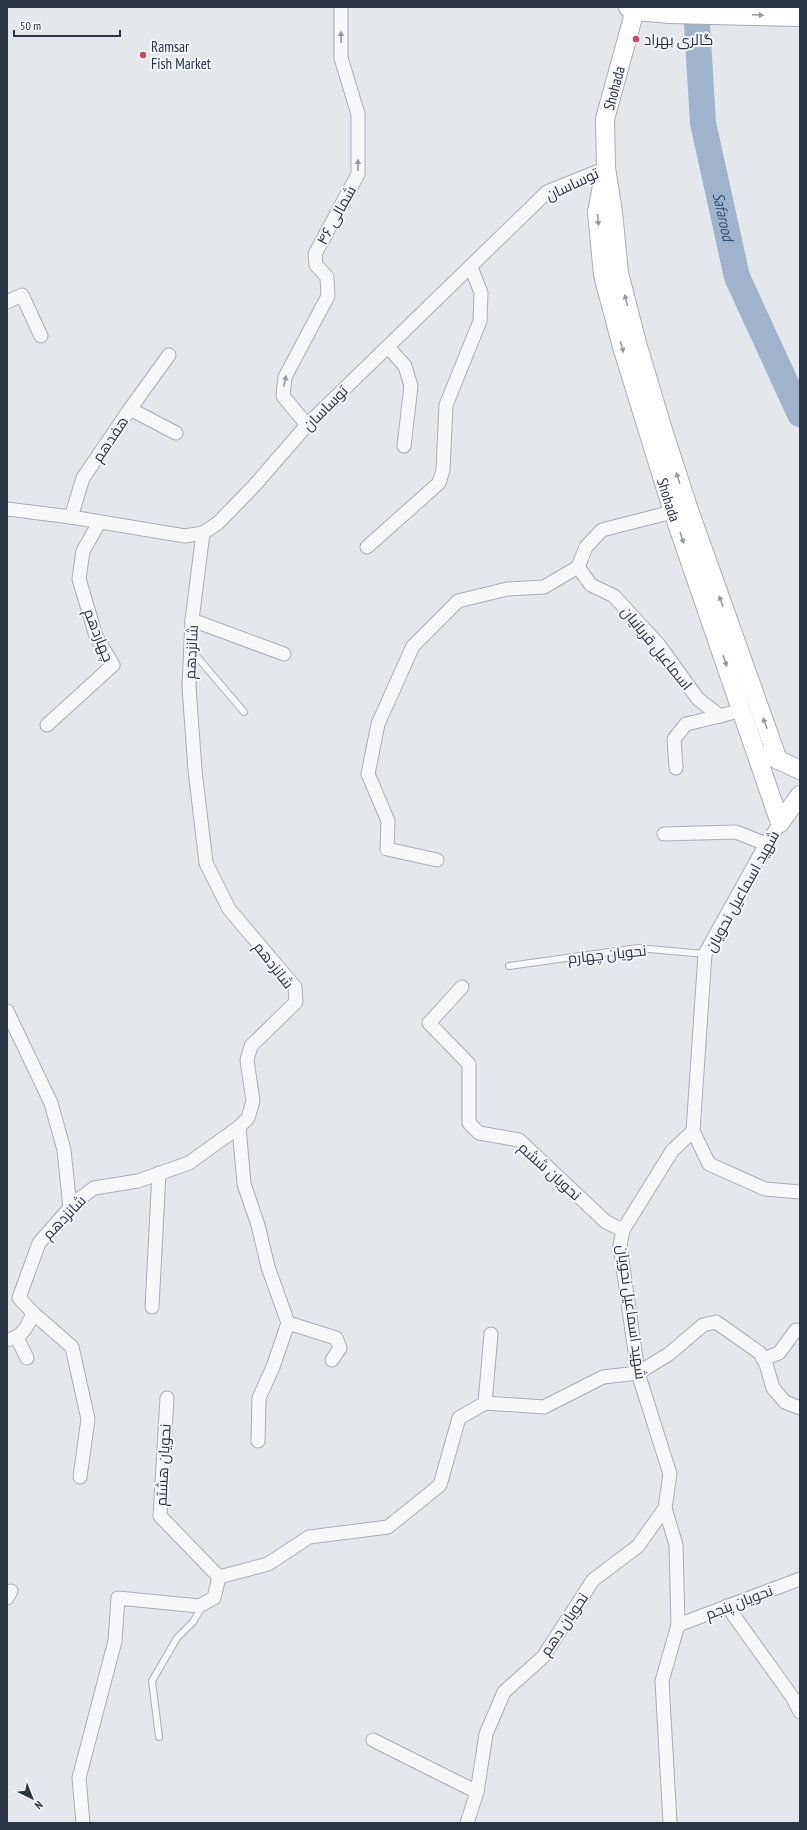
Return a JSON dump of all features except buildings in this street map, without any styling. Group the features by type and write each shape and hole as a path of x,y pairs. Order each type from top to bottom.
{"main road":[{"path":"632,8 670,13 800,16"},
{"name":"Shohada","path":"632,8 606,119 606,168 597,212 603,275 626,361 680,510 778,760"},
{"name":"Shohada","path":"680,510 742,710 780,823"},
{"path":"756,750 800,770"},
{"name":"شهید اسماعیل نحویان","path":"780,823 800,795"}],"street":[{"name":"شمالی ۴۶","path":"307,425 283,396 285,377 328,296 328,277 316,265 314,254 358,174 358,114 341,58 341,7"},
{"name":"توساسان","path":"7,509 71,517 185,536 203,533 218,523 254,486 307,425 471,267 512,224 547,192 606,168"},
{"path":"367,547 439,483 443,470 446,406 480,321 482,293 471,267"},
{"path":"7,302 22,295 41,336"},
{"path":"388,347 405,366 412,386 404,446"},
{"path":"130,409 169,355"},
{"name":"هفدهم","path":"71,517 84,478 130,409 176,433"},
{"path":"437,860 387,849 388,821 368,774 378,724 413,646 458,602 507,589 544,587 578,567 586,547 602,530 680,510"},
{"name":"چهاردهم","path":"47,725 113,665 96,636 79,579 83,551 100,523"},
{"name":"شانزدهم","path":"80,1478 88,1419 72,1347 33,1312 13,1299 39,1243 76,1202 94,1188 138,1181 190,1162 239,1127 248,1118 253,1101 246,1060 251,1046 296,1002 295,987 229,910 206,863 195,770 189,687 192,620 203,533"},
{"name":"اسماعیل قربانیان","path":"578,567 591,585 614,596 659,645 698,699 720,716"},
{"path":"192,620 284,654"},
{"path":"676,768 674,740 686,724 742,710"},
{"name":"شهید اسماعیل نحویان","path":"670,1823 662,1681 678,1625 676,1545 665,1508 670,1474 638,1373 620,1246 623,1230 672,1150 693,1131 705,954 766,844 780,823"},
{"path":"664,834 736,832 766,844"},
{"name":"نحویان ششم","path":"462,987 429,1023 469,1064 469,1123 479,1133 519,1140 606,1222 623,1230"},
{"path":"7,1011 51,1103 64,1150 70,1208"},
{"path":"239,1127 244,1184 258,1225 268,1267 288,1323 273,1367 259,1398 258,1441"},
{"path":"693,1131 709,1164 765,1189 800,1192"},
{"path":"152,1307 159,1173"},
{"path":"27,1358 12,1339 28,1327 33,1312"},
{"path":"83,1823 79,1778 115,1640 118,1598 199,1606 214,1598 219,1577 268,1564 309,1537 388,1527 440,1485 459,1418 485,1403 544,1407 603,1377 638,1373 669,1354 704,1325 716,1322 760,1353 773,1388 785,1402 800,1408"},
{"path":"288,1323 336,1338 340,1348 332,1360"},
{"path":"763,1359 779,1353 796,1330"},
{"path":"485,1403 491,1334"},
{"name":"نحویان هشتم","path":"167,1398 160,1516 219,1577"},
{"name":"نحویان دهم","path":"467,1823 477,1792 486,1734 504,1692 543,1658 593,1580 638,1546 665,1508"},
{"name":"نحویان پنجم","path":"678,1625 800,1579"},
{"path":"727,1606 793,1698 800,1712"},
{"path":"373,1740 477,1792"}],"lane":[{"path":"191,650 244,712"},
{"name":"نحویان چهارم","path":"509,966 638,948 705,954"},
{"path":"159,1737 152,1681 177,1638 193,1622 203,1604"}],"waterway":[{"name":"Safarood","path":"696,7 703,123 737,277 800,414"}],"place":[{"name":"گالری بهراد","path":"636,39"},
{"name":"Ramsar Fish Market","path":"143,55"}]}
